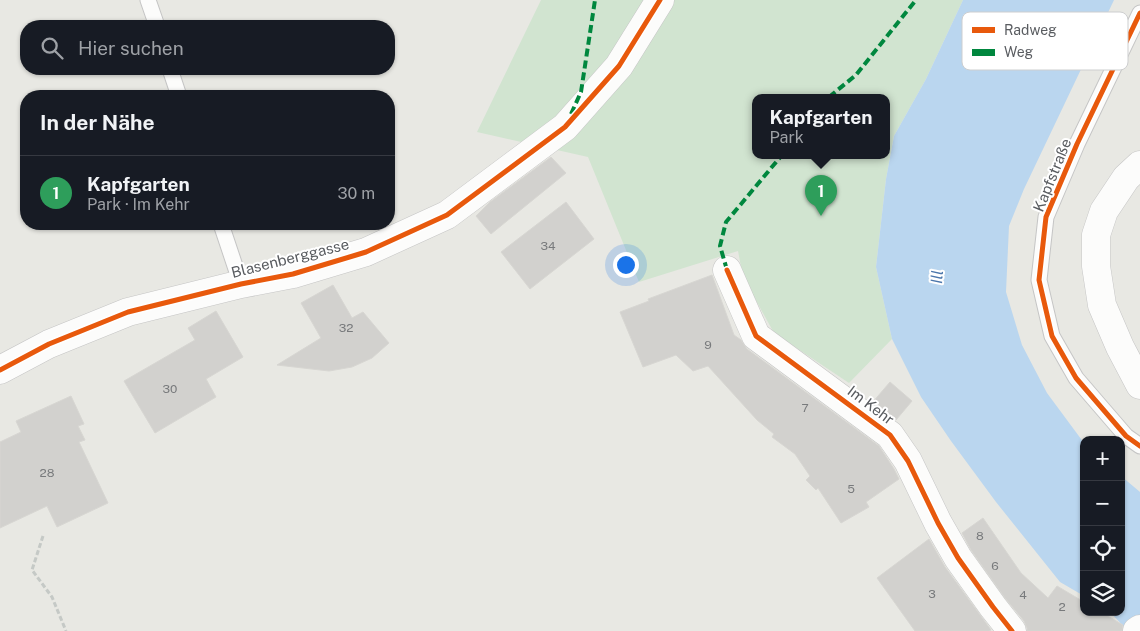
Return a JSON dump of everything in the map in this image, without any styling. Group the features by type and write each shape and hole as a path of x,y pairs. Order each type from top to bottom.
{"street":[{"name":"Blasenberggasse","path":"0,370 49,344 128,312 240,284 293,274 366,252 448,215 565,127 619,66 660,0"},
{"path":"1140,165 1126,178 1104,211 1096,235 1096,266 1102,305 1120,347 1140,385"},
{"name":"Im Kehr","path":"727,270 756,336 890,435 908,461 938,523 958,558 1012,631"}],"lane":[{"path":"148,0 154,20"},
{"name":"Kapfstraße","path":"1128,38 1140,13"},
{"name":"Kapfstraße","path":"1113,70 1077,144 1046,217 1039,280 1052,336 1076,378 1126,436 1140,446"},
{"path":"172,75 177,90"},
{"name":"Blasenberggasse","path":"223,230 240,284"}],"path":[{"path":"43,536 32,570 52,597 66,631"}],"green space":[{"path":"541,0 963,0 926,79 894,136 890,158 890,94 752,94 752,159 890,159 876,267 892,339 849,383 774,333 743,277 738,251 639,282 588,157 477,132"}],"water":[{"name":"Ill","path":"963,0 1114,0 1108,12 962,12 962,70 1081,70 1024,189 1009,226 1006,292 1022,345 1047,393 1080,438 1080,594 1060,582 996,502 921,397 892,339 876,267 886,179 894,136 926,79"},
{"path":"1125,479 1140,492 1140,631 1128,631 1114,616 1125,616"}],"building":[{"path":"551,157 566,173 491,234 476,216 490,202"},
{"path":"566,202 594,239 530,289 501,252"},
{"path":"712,275 734,335 741,340 747,349 879,446 899,479 866,502 869,507 841,523 818,488 816,490 806,480 810,476 795,454 772,437 774,434 757,420 708,366 693,371 676,355 643,367 620,312 649,301 648,299"},
{"path":"333,285 352,318 363,312 389,343 372,358 352,367 329,371 277,365 321,338 301,303"},
{"path":"216,311 243,357 206,379 216,397 155,433 124,381 195,340 188,328"},
{"path":"890,382 912,401 896,420 872,403"},
{"path":"71,396 84,424 78,426 85,440 79,442 108,503 57,527 47,506 0,528 0,442 21,432 16,421"},
{"path":"983,518 1021,573 1048,598 1057,586 1080,600 1080,616 1108,616 1123,625 1122,631 1027,631 1024,621 971,550 962,533"},
{"path":"929,539 945,567 991,630 915,631 877,578"}],"marked path":[{"path":"571,114 581,92 595,0"},
{"path":"833,94 856,75 916,0"},
{"path":"727,270 720,246 726,222 779,159"}],"cycle path":[{"path":"0,370 49,344 128,312 241,284 293,274 366,252 447,215 565,127 619,66 660,0"},
{"path":"1128,38 1140,13"},
{"path":"1113,70 1077,144 1046,217 1039,280 1052,336 1076,378 1126,436 1140,446"},
{"path":"727,270 756,336 890,435 908,461 938,523 958,558 1012,631"}],"place":[{"name":"Kapfgarten","path":"821,216"}]}
